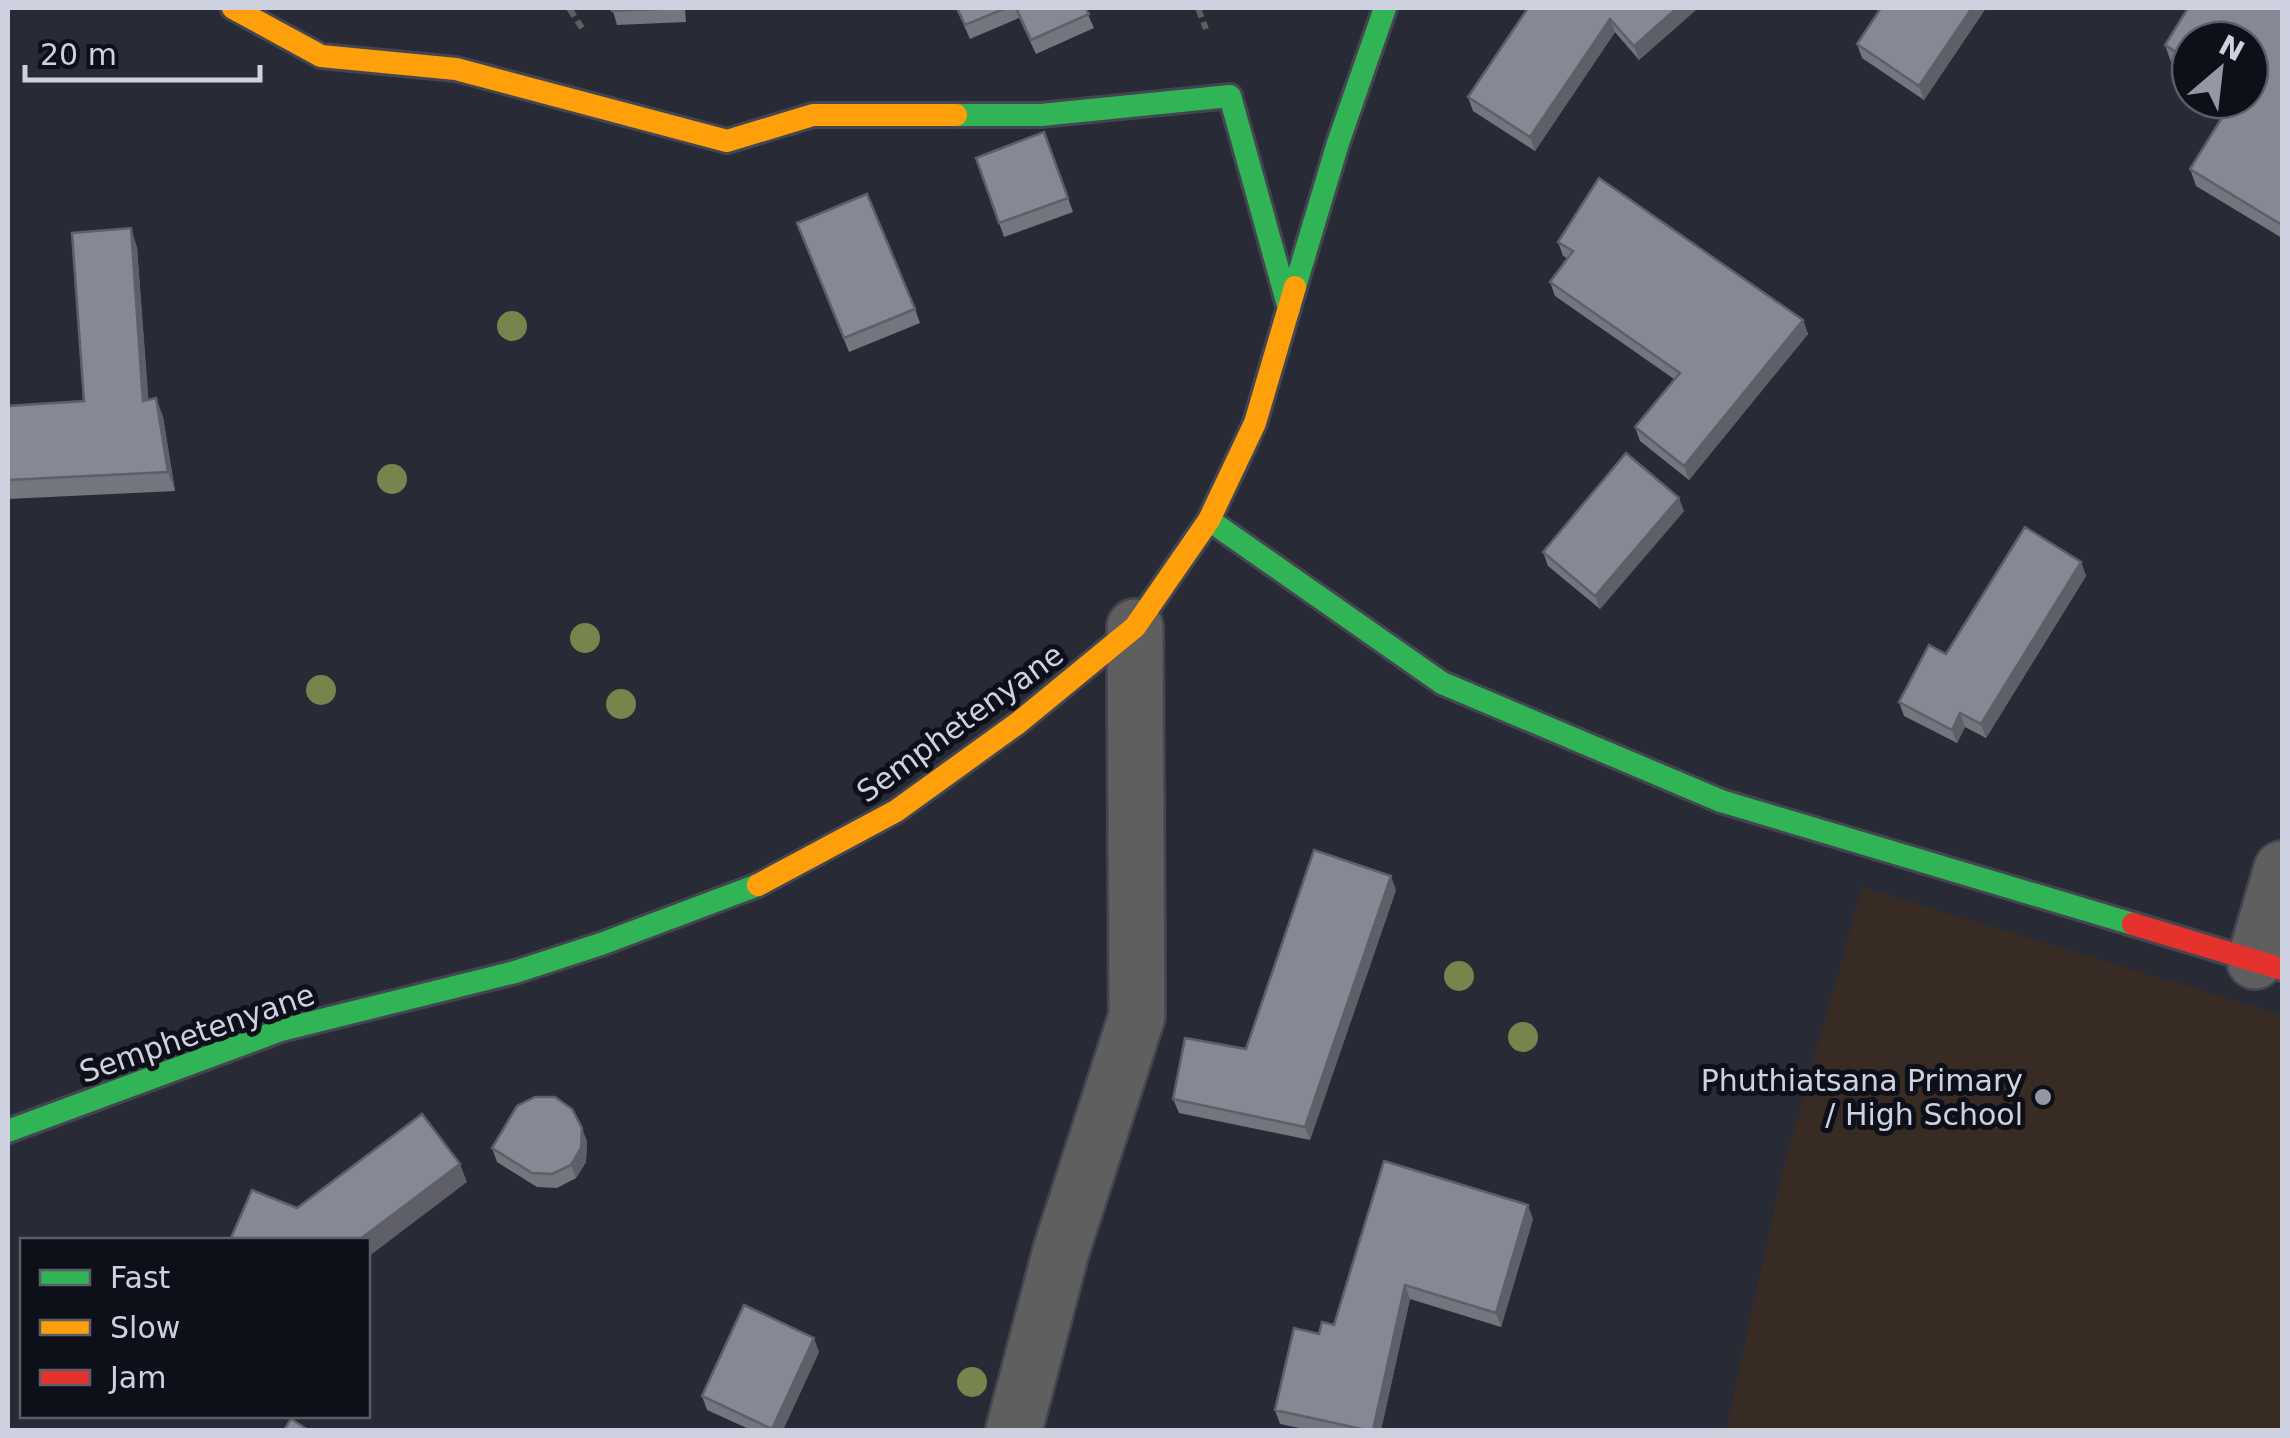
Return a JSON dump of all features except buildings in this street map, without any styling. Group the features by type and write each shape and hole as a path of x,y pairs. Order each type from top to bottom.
{"street":[{"path":"233,8 322,56 456,69 727,141 813,114 1041,115 1230,96 1289,309"},
{"name":"Semphetenyane","path":"8,1131 281,1030 516,972 767,882 896,811 1018,723 1135,627 1209,520 1255,423 1338,144 1385,8"},
{"path":"1209,520 1426,672 1459,690 1721,801 2269,965 2282,869"},
{"path":"1014,1430 1061,1251 1137,1016 1135,627"}],"shaded area":[{"name":"Phuthiatsana Primary / High School","path":"1862,887 2282,1015 2282,1430 1726,1430 1781,1178"}],"traffic: fast":[{"path":"1295,287 1338,143 1385,8"},
{"path":"956,115 1041,115 1230,96 1289,309"},
{"path":"1209,520 1442,683 1721,801 2133,924"},
{"path":"8,1131 281,1030 515,972 758,885"}],"traffic: slow":[{"path":"233,8 321,56 456,69 727,141 813,115 956,115"},
{"path":"758,885 896,811 1018,723 1135,627 1209,520 1255,423 1295,287"}],"traffic: jam":[{"path":"2133,924 2282,969"}],"place":[{"name":"Phuthiatsana Primary / High School","path":"2043,1097"}]}
